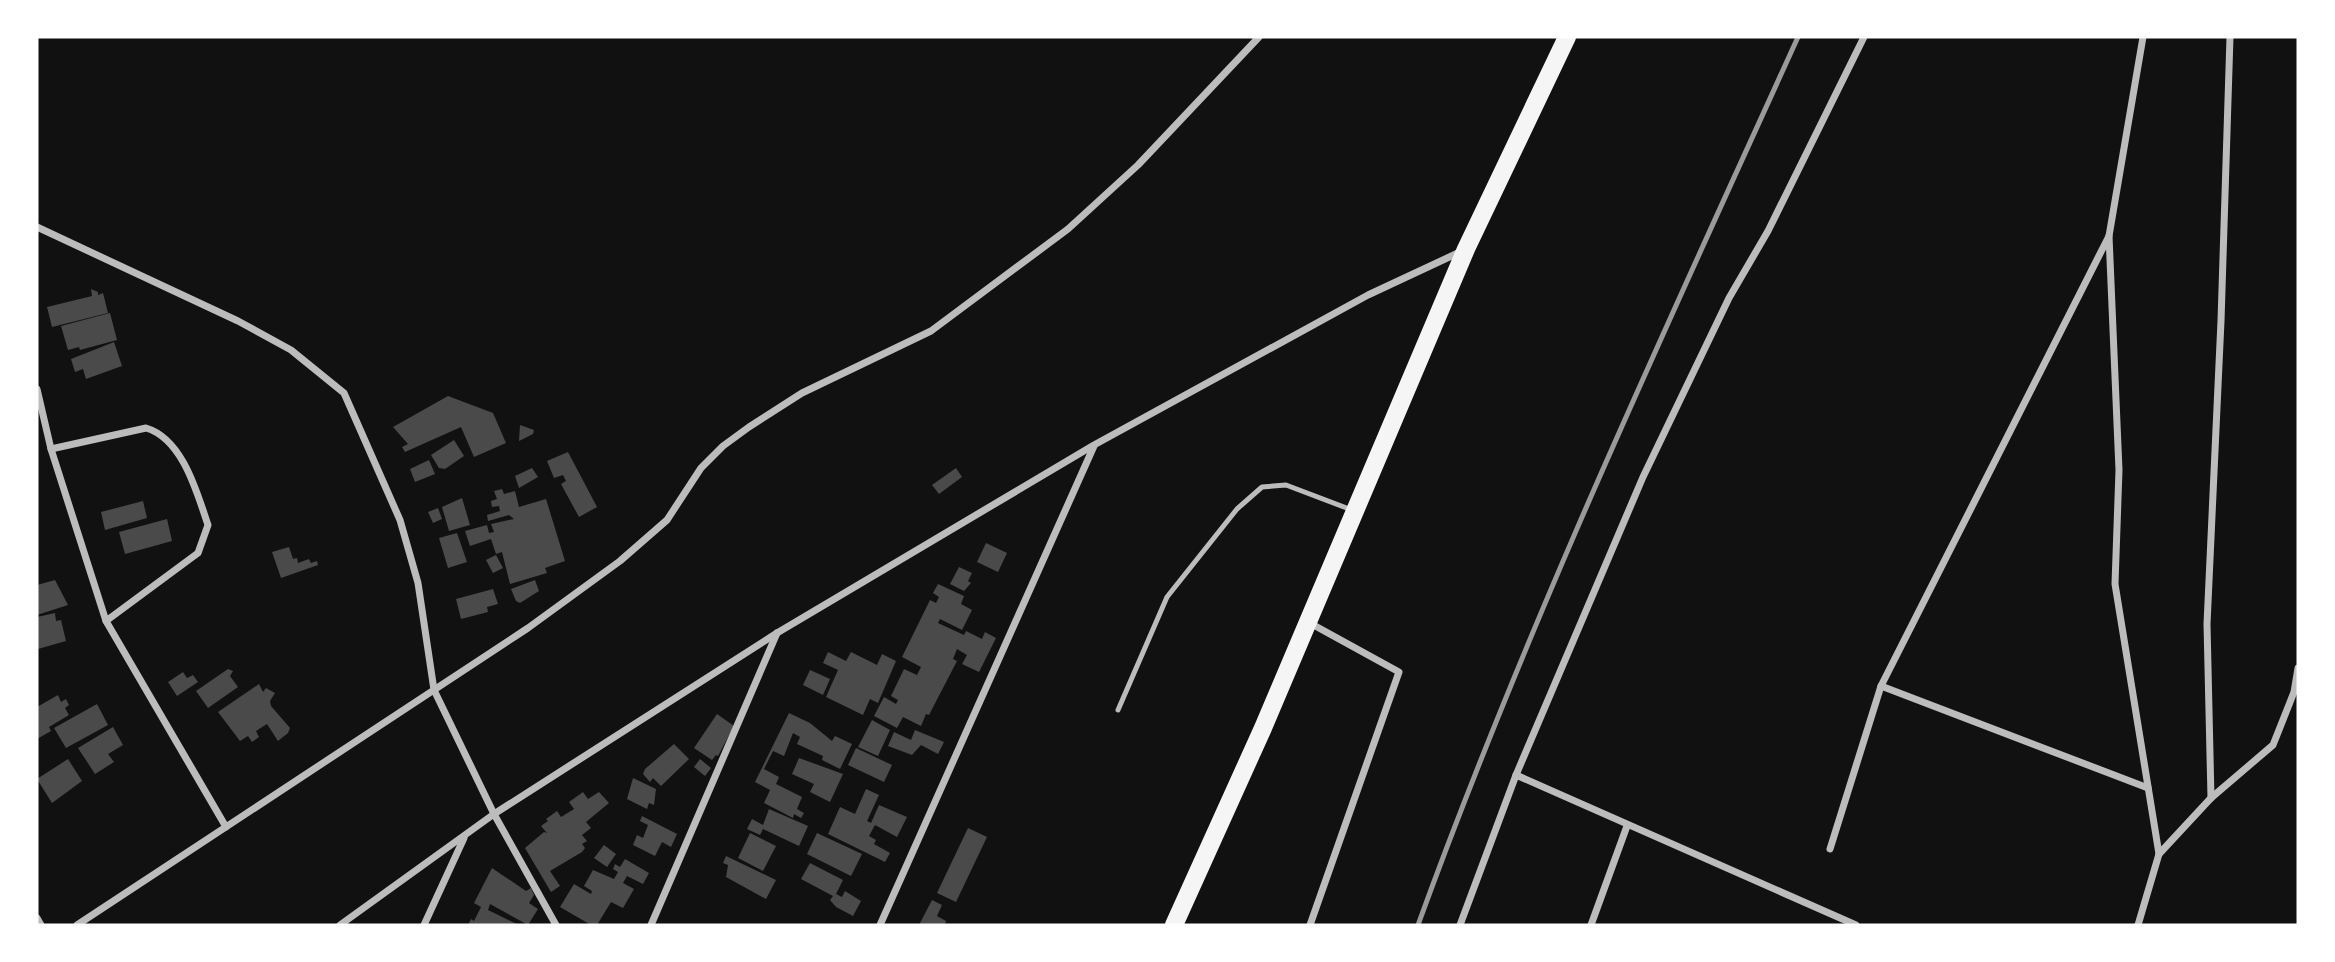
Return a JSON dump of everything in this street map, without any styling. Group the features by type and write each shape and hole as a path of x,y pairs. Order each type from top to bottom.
{"main road":[{"path":"1174,925 1308,622 1466,249 1567,37"}],"street":[{"path":"77,925 434,690 620,561 667,520 701,468 723,446 802,393 931,331 1068,229 1138,165 1259,37"},
{"path":"1460,925 1517,775 1643,477 1729,298 1768,231 1864,37"},
{"path":"2138,925 2159,854 2115,584 2119,470 2109,236 2143,37"},
{"path":"2211,799 2207,624 2221,334 2230,37"},
{"path":"37,227 238,321 291,351 344,393 400,520 418,583 434,690 494,814 556,925"},
{"path":"1830,849 1881,686 2109,236"},
{"path":"340,925 494,814 777,633 1094,445 1368,295 1466,249"},
{"path":"37,389 51,449 106,621 226,827"},
{"path":"51,449 146,428 155,431 165,438 180,458 208,525 198,553 106,621"},
{"path":"880,925 1094,445"},
{"path":"1308,622 1399,672 1310,925"},
{"path":"651,925 777,633"},
{"path":"2159,854 2211,799 2273,745 2294,692 2298,668"},
{"path":"1881,686 2148,788"},
{"path":"1517,775 1627,826 1714,861 1856,925"},
{"path":"1591,925 1627,826"},
{"path":"424,925 464,837"},
{"path":"37,918 41,925"}],"lane":[{"path":"1118,710 1167,597 1237,509 1262,487 1286,485 1355,511"}],"building":[{"path":"91,289 98,292 98,295 103,293 108,313 52,327 47,307 92,296"},
{"path":"110,313 117,340 80,350 79,347 68,350 61,326"},
{"path":"114,342 122,366 86,379 83,369 75,372 71,359"},
{"path":"448,396 493,413 506,443 474,457 461,427 405,452 402,447 408,444 393,427"},
{"path":"520,425 534,430 533,434 519,441"},
{"path":"454,440 464,456 445,469 439,468 431,455"},
{"path":"568,452 597,507 579,517 561,484 566,481 563,475 554,478 547,461"},
{"path":"429,460 435,474 415,482 410,469"},
{"path":"532,468 538,477 519,488 515,476"},
{"path":"956,468 962,477 939,494 932,485"},
{"path":"502,489 504,494 515,491 519,507 546,499 565,561 545,568 547,573 510,584 502,552 496,554 491,539 470,546 465,531 487,525 489,533 494,532 491,524 514,519 509,515 488,521 487,515 500,511 499,506 492,507 491,501 497,499 494,491"},
{"path":"462,498 470,525 449,531 442,507"},
{"path":"143,501 147,518 105,530 101,512"},
{"path":"438,508 442,519 433,523 428,512"},
{"path":"167,519 172,541 125,554 119,532"},
{"path":"457,533 467,562 448,568 439,538"},
{"path":"986,543 1007,553 998,572 977,562"},
{"path":"289,547 293,559 297,558 298,563 309,559 311,563 317,561 318,565 281,578 272,552"},
{"path":"496,555 503,568 493,573 486,560"},
{"path":"959,567 972,573 968,581 971,583 964,591 950,584"},
{"path":"55,580 68,605 37,615 37,585"},
{"path":"535,580 539,591 520,603 516,601 511,589"},
{"path":"938,584 964,596 961,604 972,610 962,630 940,619 938,623 964,635 966,631 982,639 985,632 996,638 979,672 962,664 967,655 957,649 953,659 957,661 921,726 903,717 897,728 874,716 884,697 896,704 898,700 891,696 904,669 917,675 921,667 902,657 930,600 936,603 939,597 933,593"},
{"path":"493,589 498,604 487,607 488,612 461,619 456,599"},
{"path":"55,613 56,621 61,620 66,641 38,649 37,617"},
{"path":"828,652 846,661 851,652 877,665 882,654 896,661 878,703 870,699 863,715 826,697 838,670 823,663"},
{"path":"228,669 233,671 230,676 238,687 208,708 196,691"},
{"path":"810,670 830,679 823,695 803,685"},
{"path":"183,672 187,678 193,675 198,682 177,696 168,682"},
{"path":"259,684 263,692 266,688 275,693 270,701 271,706 290,728 278,741 267,724 256,731 259,737 252,742 248,736 240,741 218,712"},
{"path":"58,695 61,702 66,699 69,705 65,708 69,715 49,727 51,731 37,739 37,707"},
{"path":"97,704 108,725 66,748 54,728"},
{"path":"789,713 810,723 832,741 835,736 852,744 840,769 822,760 823,756 797,744 800,737 793,733 784,756 773,751 764,769 779,777 776,784 802,797 797,809 804,813 801,818 794,814 793,818 764,803 770,790 755,782"},
{"path":"717,714 734,726 718,756 712,760 694,748"},
{"path":"872,720 890,730 878,756 858,747"},
{"path":"113,727 123,745 108,754 114,762 95,774 78,748"},
{"path":"915,730 944,742 938,754 921,745 912,755 888,746 894,732 911,740"},
{"path":"674,744 689,759 661,786 653,778 650,782 643,774 645,769"},
{"path":"856,748 892,765 884,782 848,765"},
{"path":"799,758 843,774 830,802 810,792 814,784 792,774"},
{"path":"68,759 82,781 52,803 37,779"},
{"path":"700,759 711,768 705,776 694,767"},
{"path":"633,778 656,789 654,805 649,803 647,809 627,799"},
{"path":"866,789 879,795 867,821 871,823 879,805 907,817 897,837 875,825 869,836 876,840 874,844 890,853 885,862 828,834 840,807 855,814"},
{"path":"583,792 588,799 599,792 609,803 586,822 591,828 582,835 587,841 582,844 585,848 582,852 550,871 560,886 551,892 525,848 544,832 547,833 541,826 548,821 546,819 557,811 561,817 574,809 569,802"},
{"path":"769,809 808,826 799,846 763,829 760,835 747,829 752,819 763,825"},
{"path":"642,816 677,834 671,847 662,842 655,856 633,845 637,835 643,838 648,825 640,821"},
{"path":"968,828 987,837 956,902 937,893"},
{"path":"750,833 776,846 763,871 738,858"},
{"path":"817,833 862,854 851,876 807,854"},
{"path":"604,845 616,854 607,867 594,858"},
{"path":"726,856 776,880 766,899 726,877 728,865 723,863"},
{"path":"625,859 649,873 643,884 627,876 623,883 634,889 623,908 611,902 597,925 591,925 560,907 574,884 591,894 592,891 584,886 593,870 614,879 618,872 613,869 615,864 620,867"},
{"path":"810,863 843,880 836,894 842,897 845,891 861,901 853,916 836,907 830,900 833,896 801,879"},
{"path":"492,868 526,891 531,888 534,895 529,903 538,909 528,925 490,904 488,910 519,925 468,925 471,919 474,921 481,907 474,903"},
{"path":"932,900 942,905 937,916 946,921 945,925 919,925"}],"railway":[{"path":"1418,925 1505,700 1599,477 1798,37"}]}
